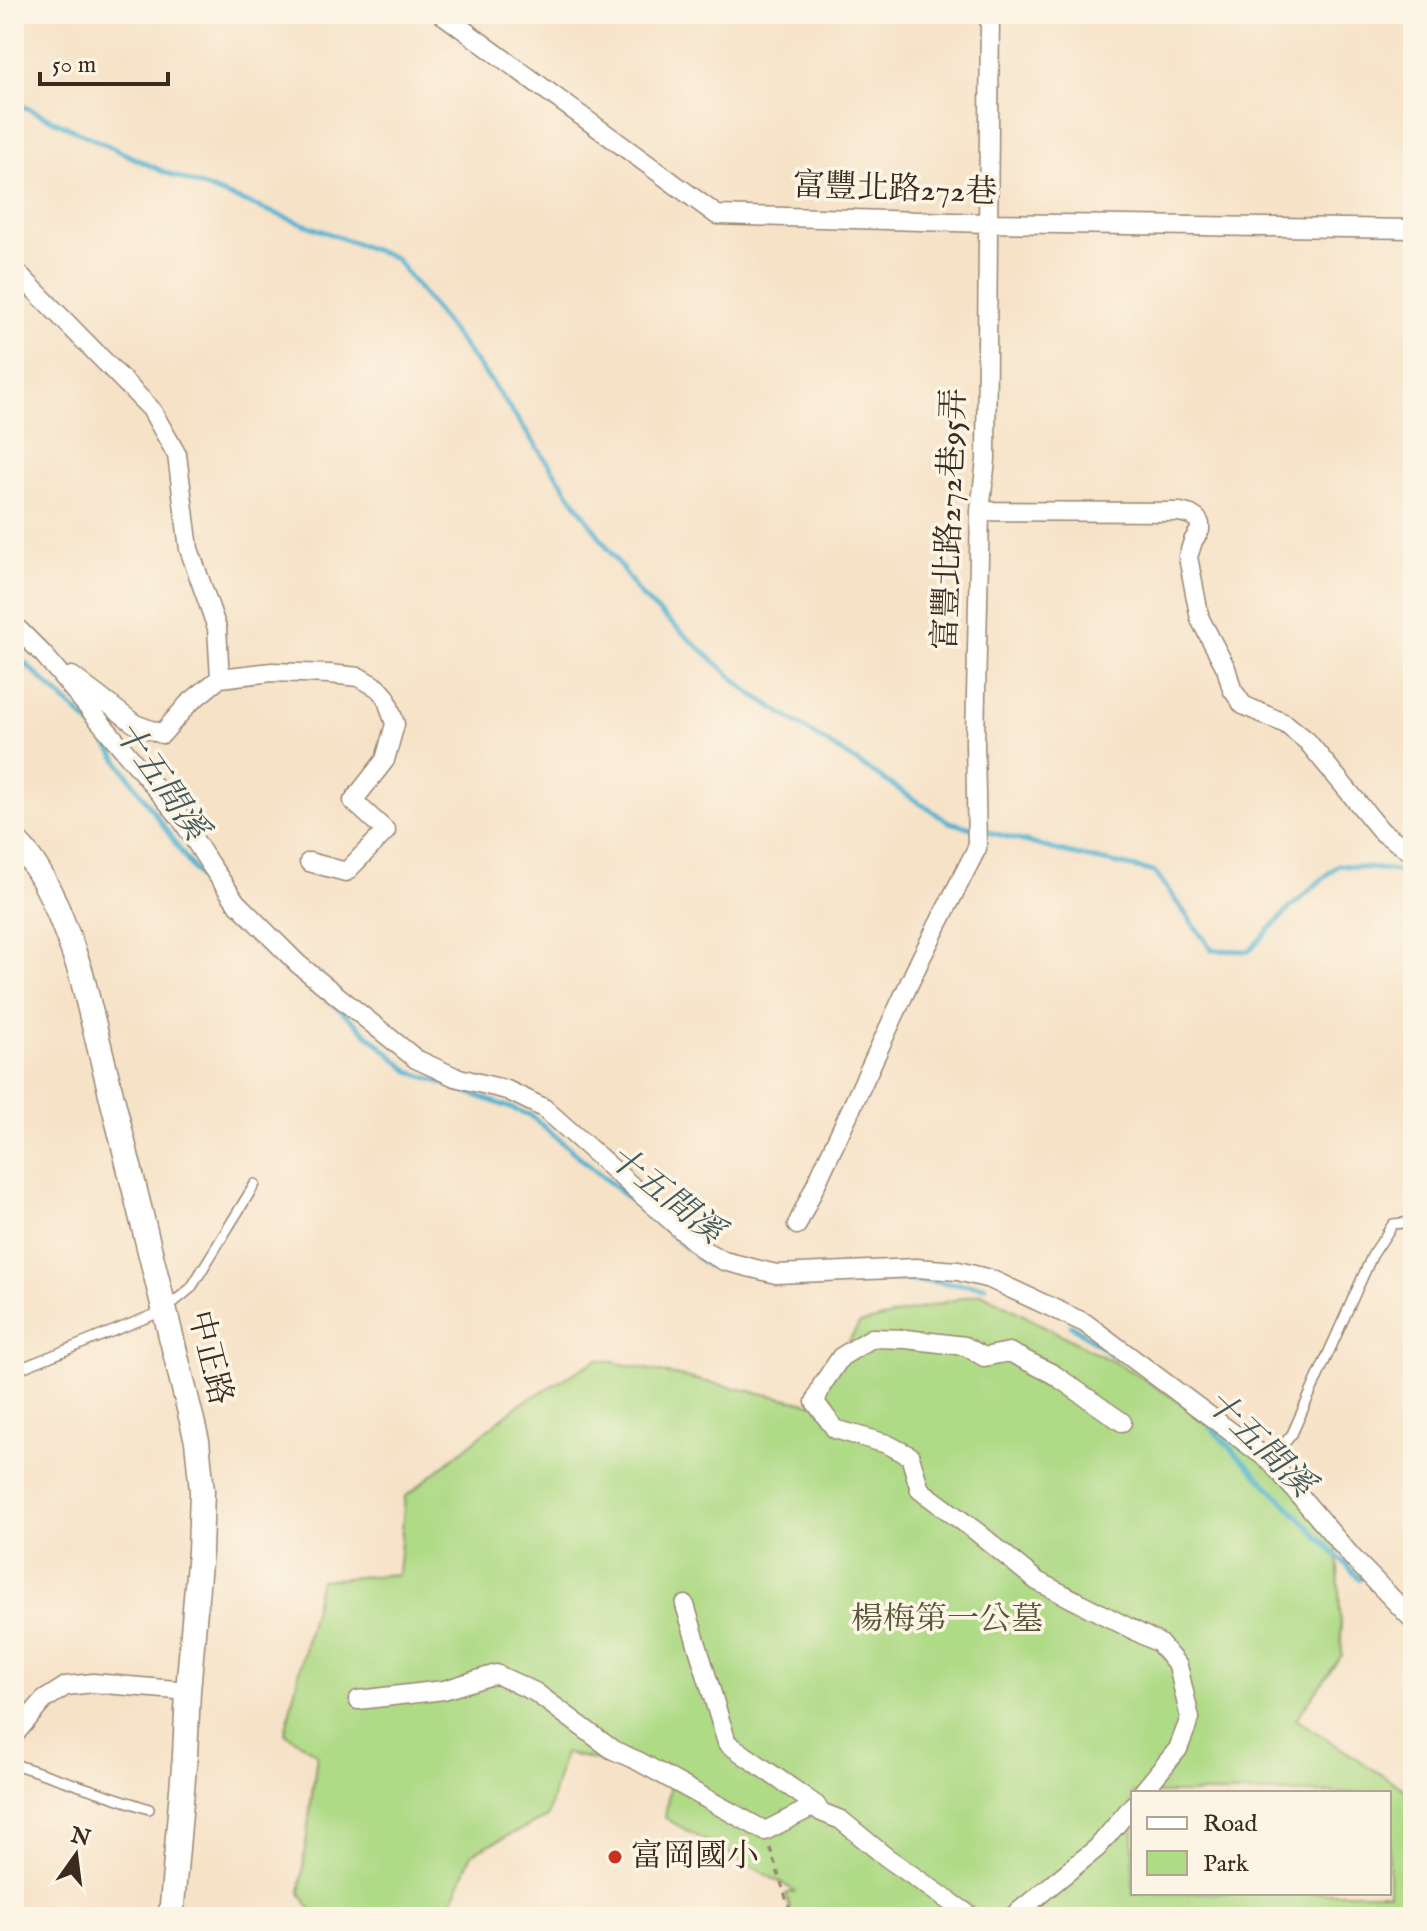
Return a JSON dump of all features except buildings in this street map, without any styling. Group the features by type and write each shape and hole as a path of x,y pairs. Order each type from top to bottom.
{"street":[{"name":"富豐北路272巷95弄","path":"797,1225 921,958 977,848 975,741 980,511 986,460 990,14"},
{"name":"富豐北路272巷","path":"450,17 717,215 987,223 1413,229"},
{"path":"14,269 151,409 177,455 189,549 217,628 220,678"},
{"path":"980,511 1180,512 1197,519 1200,530 1188,557 1200,619 1226,668 1232,689 1243,705 1286,724 1307,741 1382,832 1413,853"},
{"path":"14,625 44,655 180,817 236,902 298,964 416,1059 455,1077 507,1090 544,1108 705,1251 724,1261 776,1274 916,1268 958,1271 990,1279 1085,1323 1270,1461 1352,1557 1413,1620"},
{"path":"44,655 135,724 162,734 188,704 220,678 272,672 353,676 378,688 386,697 395,724 385,760 353,801 386,831 346,872 309,862"},
{"name":"中正路","path":"14,841 37,869 64,926 81,973 197,1441 202,1491 200,1551 171,1917"},
{"path":"1122,1422 1053,1374 1009,1352 984,1357 965,1346 906,1339 872,1338 841,1357 822,1385 815,1402 835,1429 887,1444 910,1456 920,1490 1037,1581 1159,1643 1178,1666 1190,1718 1178,1749 1144,1791"},
{"path":"685,1605 727,1743 816,1805 821,1812 841,1820 886,1857 972,1917"},
{"path":"358,1700 444,1690 496,1674 535,1692 613,1750 765,1831 816,1805"},
{"path":"14,1735 44,1700 66,1686 93,1683 188,1691"},
{"path":"1012,1917 1097,1848 1131,1807"}],"lane":[{"path":"14,1371 163,1311 191,1288 255,1184"},
{"path":"1270,1461 1292,1434 1372,1256 1393,1224 1412,1222"},
{"path":"14,1764 149,1809"}],"path":[{"path":"765,1831 792,1917"}],"green space":[{"name":"楊梅第一公墓","path":"981,1293 1135,1373 1239,1441 1336,1523 1342,1655 1296,1719 1413,1795 1413,1917 991,1917 895,1870 969,1917 920,1917 919,1912 860,1913 859,1917 792,1917 786,1894 795,1891 665,1818 671,1778 564,1753 547,1817 472,1853 446,1917 316,1917 300,1893 317,1754 285,1733 320,1580 398,1574 405,1497 517,1406 598,1359 812,1404 859,1324"}],"waterway":[{"path":"14,102 164,172 395,258 492,383 642,597 749,692 949,822 972,828"},
{"name":"十五間溪","path":"14,653 94,728"},
{"name":"十五間溪","path":"103,739 212,896 268,946"},
{"path":"982,830 1155,872 1212,950 1249,951 1290,908 1338,865 1398,871 1413,893"},
{"name":"十五間溪","path":"329,1000 409,1071 530,1115 707,1265 718,1266"},
{"name":"十五間溪","path":"879,1278 985,1286"},
{"name":"十五間溪","path":"1071,1325 1115,1357"},
{"name":"十五間溪","path":"1210,1427 1360,1579"}],"place":[{"name":"富岡國小","path":"615,1857"}]}
